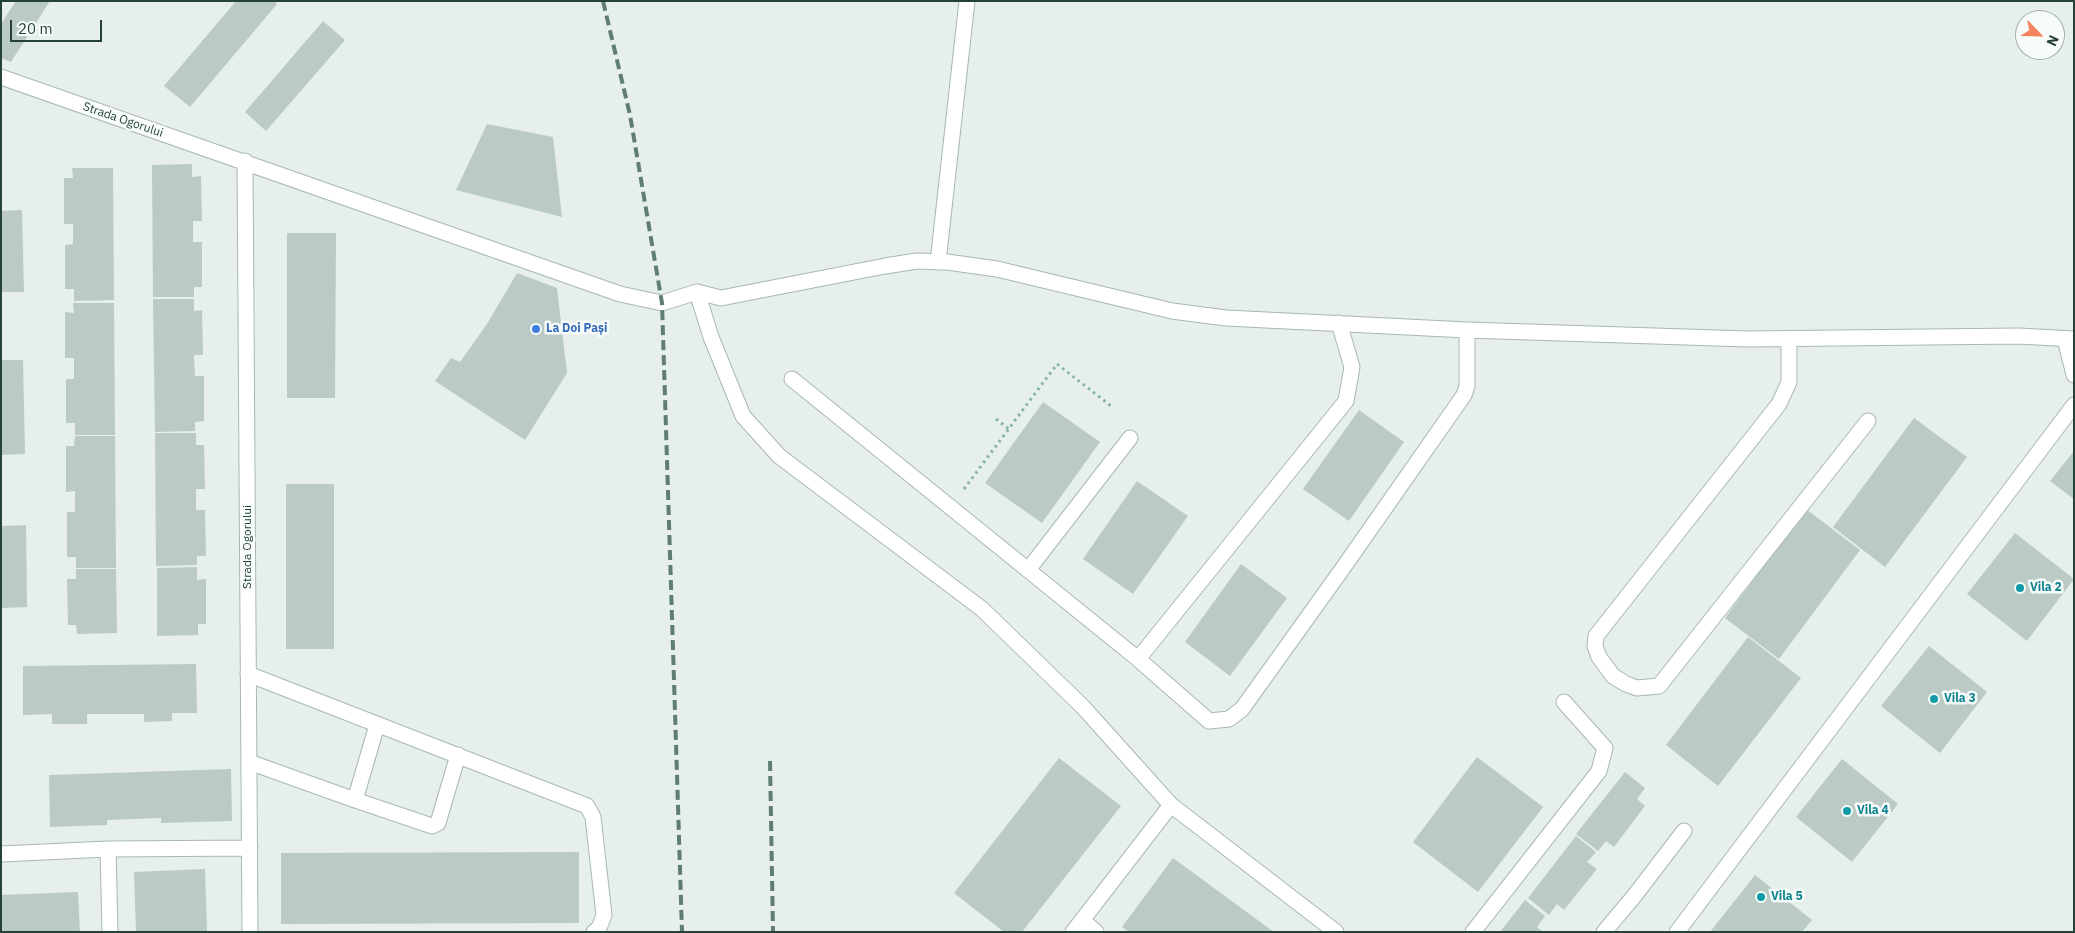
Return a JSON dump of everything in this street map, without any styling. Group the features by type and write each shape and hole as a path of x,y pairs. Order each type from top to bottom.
{"street":[{"path":"938,262 968,1"},
{"name":"Strada Ogorului","path":"1,77 641,299 662,303 697,292"},
{"name":"Strada Ogorului","path":"246,161 250,932"},
{"path":"697,292 721,298 885,266 917,262 938,262 998,269 1172,311 1201,316 1467,330 1738,339 2019,336 2069,339 2074,375"},
{"path":"697,292 711,337 743,416 779,456 982,609 1083,707 1171,805 1334,931"},
{"path":"1138,659 1346,401 1352,367 1339,323"},
{"path":"792,379 1138,659 1209,721 1229,719 1242,708 1464,395 1467,386 1467,330"},
{"path":"1789,338 1789,382 1779,404 1596,636 1595,646 1599,657 1613,676 1637,688 1659,686 1868,421"},
{"path":"1677,932 2074,405"},
{"path":"1028,570 1130,438"},
{"path":"248,674 587,806 594,817 604,915 594,932"},
{"path":"1473,932 1599,771 1605,748 1564,702"},
{"path":"355,800 377,725"},
{"path":"249,762 432,826 438,823 458,755"},
{"path":"1096,932 1077,926 1171,805"},
{"path":"1604,932 1635,895 1684,830"},
{"path":"1,854 108,849 250,848"},
{"path":"108,849 110,932"}],"path":[{"path":"950,507 1057,364 1111,406"},
{"path":"996,419 1009,429"}],"building":[{"path":"16,1 50,1 11,62 1,58 1,24"},
{"path":"236,1 274,1 277,4 190,107 164,86"},
{"path":"323,21 345,40 266,131 245,112"},
{"path":"487,124 553,137 562,217 456,190"},
{"path":"192,164 192,177 201,176 202,221 193,221 193,242 202,242 202,287 194,287 194,297 153,297 152,165"},
{"path":"72,168 113,168 114,300 74,301 74,289 65,289 65,245 73,244 73,224 64,224 64,178 73,178"},
{"path":"22,210 24,292 1,292 1,211"},
{"path":"287,233 336,233 335,398 287,398"},
{"path":"517,273 557,288 567,373 525,440 435,381 451,358 460,362 487,324"},
{"path":"153,299 194,299 194,311 202,310 203,355 194,355 195,376 204,376 204,421 195,422 195,431 155,432"},
{"path":"73,303 114,303 115,435 75,435 75,423 66,423 66,379 74,379 74,358 65,358 65,312 74,313"},
{"path":"1,360 23,360 25,454 1,455"},
{"path":"1043,402 1100,442 1042,523 985,483"},
{"path":"1359,410 1404,442 1349,521 1303,489"},
{"path":"1914,418 1967,457 1885,567 1833,527"},
{"path":"155,433 196,433 196,445 204,445 205,489 196,489 196,510 205,510 206,556 197,556 197,565 156,566"},
{"path":"75,436 115,436 116,568 76,568 76,557 67,557 67,512 75,512 75,491 66,492 66,446 74,446"},
{"path":"2074,451 2074,499 2050,481"},
{"path":"1137,481 1188,516 1133,594 1083,559"},
{"path":"286,484 334,484 334,649 286,649"},
{"path":"1806,509 1860,550 1779,659 1725,618"},
{"path":"26,525 27,607 1,608 1,526"},
{"name":"Vila 2","path":"2015,533 2074,579 2027,641 1967,594"},
{"path":"1241,564 1287,598 1230,676 1185,642"},
{"path":"197,567 197,580 206,579 206,624 198,624 198,635 157,636 157,568"},
{"path":"76,569 116,569 117,633 77,634 76,625 68,625 67,579 76,579"},
{"path":"1748,637 1801,678 1718,786 1666,745"},
{"name":"Vila 3","path":"1929,646 1987,692 1940,753 1881,706"},
{"path":"196,664 197,713 172,713 172,721 144,722 144,714 87,714 87,724 52,724 52,714 23,715 23,666"},
{"path":"1477,757 1543,807 1478,892 1413,842"},
{"path":"1059,758 1121,806 1022,932 1004,932 954,893"},
{"name":"Vila 4","path":"1842,759 1898,804 1852,862 1796,817"},
{"path":"231,769 232,821 161,823 161,818 107,820 107,825 50,827 49,775"},
{"path":"1625,772 1645,788 1637,799 1645,806 1614,847 1606,841 1598,851 1576,834"},
{"path":"1576,836 1596,852 1587,862 1597,869 1564,910 1557,904 1549,915 1528,898"},
{"path":"579,852 579,923 281,924 281,853"},
{"path":"1173,858 1274,932 1129,932 1122,927"},
{"path":"205,869 207,932 136,932 134,872"},
{"name":"Vila 5","path":"1755,875 1812,920 1802,932 1710,932"},
{"path":"78,892 80,932 1,932 1,895"},
{"path":"1525,900 1545,916 1537,927 1543,932 1500,932"}],"railway":[{"path":"603,1 630,115 662,303 682,932"},
{"path":"770,761 773,932"}],"place":[{"name":"La Doi Pași","path":"536,329"},
{"name":"Vila 2","path":"2020,588"},
{"name":"Vila 3","path":"1934,699"},
{"name":"Vila 4","path":"1847,811"},
{"name":"Vila 5","path":"1761,897"}]}
